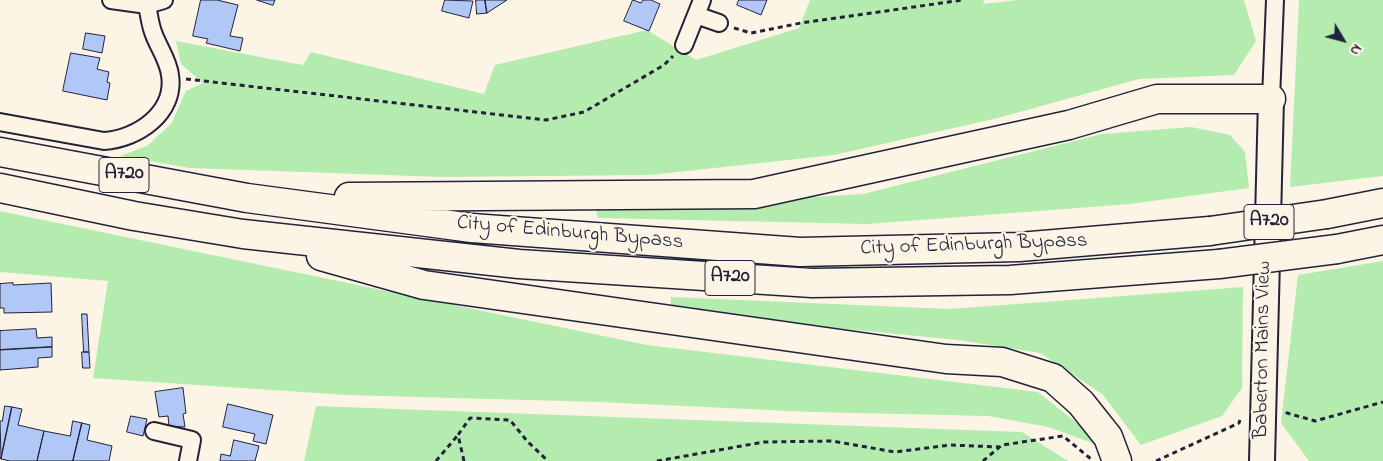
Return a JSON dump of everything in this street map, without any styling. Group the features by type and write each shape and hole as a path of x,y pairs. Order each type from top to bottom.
{"highway":[{"path":"247,198 754,194 1069,125 1157,100 1271,99"},
{"name":"City of Edinburgh Bypass","path":"0,152 247,198 472,228 800,252 1019,247 1210,231 1327,214 1383,203"},
{"name":"City of Edinburgh Bypass","path":"0,188 134,216 243,234 519,264 812,283 1010,280 1219,264 1337,249 1383,240"},
{"path":"243,234 424,285 946,359 1002,362 1052,378 1081,403 1108,437 1116,461"}],"main road":[{"name":"Baberton Mains View","path":"1262,461 1271,99"}],"street":[{"path":"111,0 148,5 164,0"},
{"name":"Baberton Mains View","path":"1271,99 1275,0"},
{"path":"0,122 104,141 130,136 143,129 156,118 164,107 169,94 171,77 168,63 153,32 148,5"},
{"path":"684,45 699,8 719,23"},
{"path":"154,431 192,440 188,461"}],"path":[{"path":"719,23 751,32 963,0"},
{"path":"171,77 546,120 584,112 664,65 684,45"},
{"path":"1285,404 1287,413 1315,421 1383,402"},
{"path":"1156,461 1239,423 1243,413"},
{"path":"436,461 470,418 510,420 527,441 548,461"},
{"path":"458,435 464,461"},
{"path":"983,461 1002,445 1063,436 1094,461"},
{"path":"657,461 764,442 832,440 895,452 950,444 999,447"}],"green space":[{"path":"810,0 984,0 983,4 1018,0 1244,0 1256,41 1234,75 1139,79 998,118 834,155 650,175 443,177 190,168 120,156 147,146 171,124 186,91 203,83 181,64 176,41 303,65 311,52 484,94 495,65 647,30 696,60 799,28"},
{"path":"1299,0 1383,0 1383,176 1290,187"},
{"path":"1191,127 1230,135 1245,152 1249,188 1130,204 868,224 598,218 596,210 863,194 1102,134"},
{"path":"0,211 647,345 1038,392 1087,431 1098,445 1048,427 988,416 812,412 598,402 346,395 93,378 108,281 0,272"},
{"path":"1383,261 1383,461 1309,461 1281,423 1298,275"},
{"path":"1243,287 1242,388 1222,416 1141,445 1102,394 1040,353 958,340 671,312 671,297 950,309"},
{"path":"316,406 1022,432 1068,461 304,461"}],"building":[{"path":"201,0 217,0 238,5 230,36 243,38 240,51 206,43 208,39 193,36"},
{"path":"257,0 275,0 273,5"},
{"path":"445,0 473,1 469,18 442,11"},
{"path":"476,0 485,0 487,13 477,14"},
{"path":"485,0 507,0 487,13"},
{"path":"633,0 641,3 643,0 651,0 660,4 649,31 624,21"},
{"path":"739,0 767,0 761,15 737,5"},
{"path":"86,33 105,36 102,53 83,49"},
{"path":"71,53 100,58 97,69 109,72 107,82 110,83 107,100 63,91"},
{"path":"13,283 13,285 51,283 52,312 4,313 4,308 0,308 0,284"},
{"path":"82,314 87,314 89,352 84,352"},
{"path":"36,329 37,338 52,337 52,347 0,350 0,331"},
{"path":"52,347 52,357 38,358 38,367 0,370 0,350"},
{"path":"82,352 89,352 90,368 83,368"},
{"path":"183,388 186,413 183,414 185,427 169,426 168,416 159,417 155,392"},
{"path":"228,404 273,415 266,444 253,441 255,434 223,427"},
{"path":"5,406 12,407 1,459 0,421 2,421"},
{"path":"12,407 22,409 18,425 44,431 37,461 1,459"},
{"path":"131,416 147,419 143,436 127,432"},
{"path":"73,421 82,423 73,461 37,461 44,431 70,436"},
{"path":"82,423 90,425 87,440 112,446 109,461 73,461"},
{"path":"234,440 259,446 255,461 220,461 221,454 230,456"}]}
